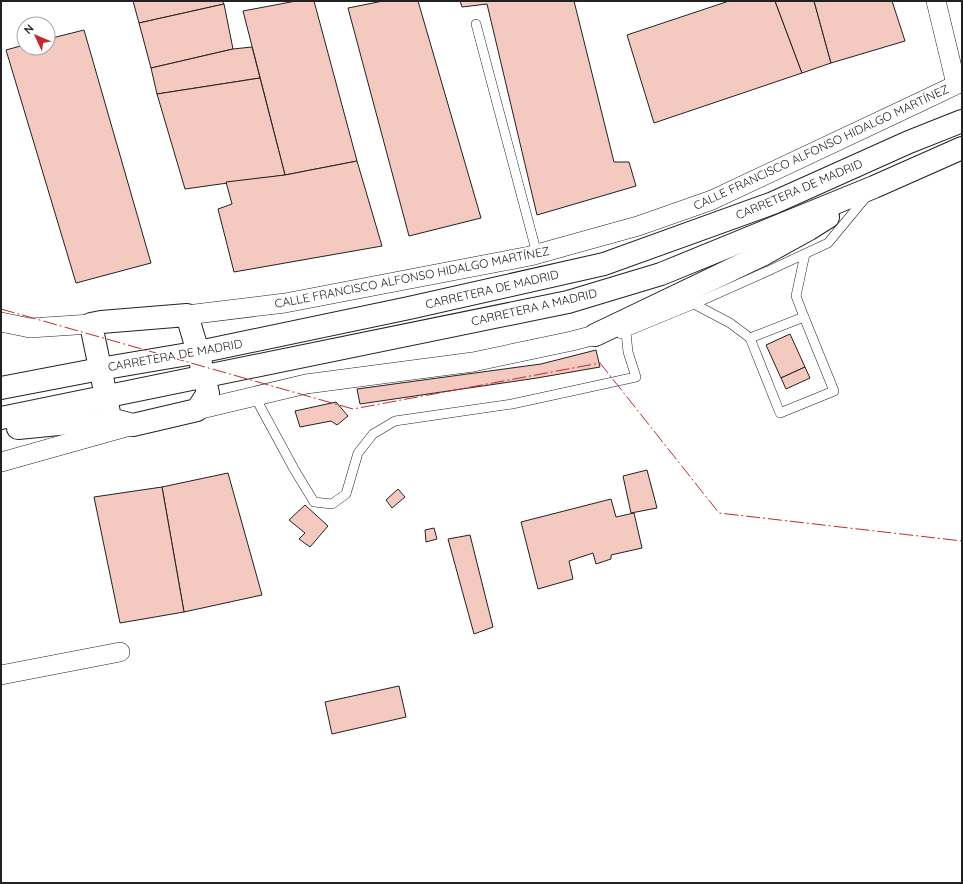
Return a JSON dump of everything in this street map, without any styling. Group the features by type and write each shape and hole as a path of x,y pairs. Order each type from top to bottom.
{"main road":[{"name":"CARRETERA DE MADRID","path":"1,388 198,352 409,308 604,264 773,203 909,142 962,121"},
{"path":"605,337 809,229 874,186 962,148"},
{"name":"CARRETERA A MADRID","path":"204,377 568,302 661,274 874,186"},
{"path":"1,429 110,419 133,425 197,410 208,393 187,315 91,324 107,397 110,419"},
{"path":"1,418 204,377"}],"street":[{"path":"936,1 959,83"},
{"name":"CALLE FRANCISCO ALFONSO HIDALGO MARTÍNEZ","path":"187,315 285,303 537,254 638,226 712,200 918,104 959,83"},
{"path":"1,322 30,328 91,324"},
{"path":"197,410 306,384 473,362 572,341 605,337"},
{"path":"1,462 133,425"},
{"path":"1,675 120,652"}],"lane":[{"path":"476,24 537,254"},
{"path":"605,337 626,332 694,304 828,243 874,186"},
{"path":"694,304 730,323 750,338 780,413 834,391 796,296 805,254"},
{"path":"750,338 804,317"},
{"path":"254,397 314,502 332,504 346,494 358,453 373,434 395,421 512,404 636,377 628,352 626,332"}],"building":[{"path":"133,1 222,1 224,4 139,23"},
{"path":"296,1 314,1 357,161 285,175 243,11"},
{"path":"383,1 418,1 481,218 409,236 348,8"},
{"path":"460,1 574,1 614,162 629,162 636,186 537,215 487,4 462,7"},
{"path":"729,1 775,1 802,73 654,123 627,35"},
{"path":"775,1 814,1 831,63 802,73"},
{"path":"814,1 892,1 905,41 831,63"},
{"path":"224,4 233,49 151,68 139,23"},
{"path":"84,30 151,263 76,283 6,50 16,47 16,56 56,56 56,37"},
{"path":"252,47 260,78 157,94 151,68 233,49"},
{"path":"260,78 285,175 185,189 157,94"},
{"path":"357,161 382,246 234,272 218,209 232,204 226,182 285,175"},
{"path":"790,334 805,367 781,378 766,345"},
{"path":"596,350 600,367 537,378 360,404 357,389 541,364"},
{"path":"805,367 810,378 786,389 781,378"},
{"path":"336,402 348,416 337,425 331,421 300,427 295,411"},
{"path":"647,470 657,508 631,513 623,476"},
{"path":"228,473 262,595 184,612 162,487"},
{"path":"162,487 184,612 120,623 94,497"},
{"path":"398,489 405,497 392,508 386,500"},
{"path":"611,499 616,517 634,513 642,548 611,555 611,559 596,564 593,553 569,561 573,579 538,589 521,522"},
{"path":"305,505 328,526 310,547 299,539 305,533 289,520"},
{"path":"434,528 437,539 426,542 425,530"},
{"path":"470,535 493,627 474,634 448,539"},
{"path":"399,686 406,717 332,734 325,702"}],"power":[{"path":"1,309 353,409 600,363 719,513 962,541"}]}
